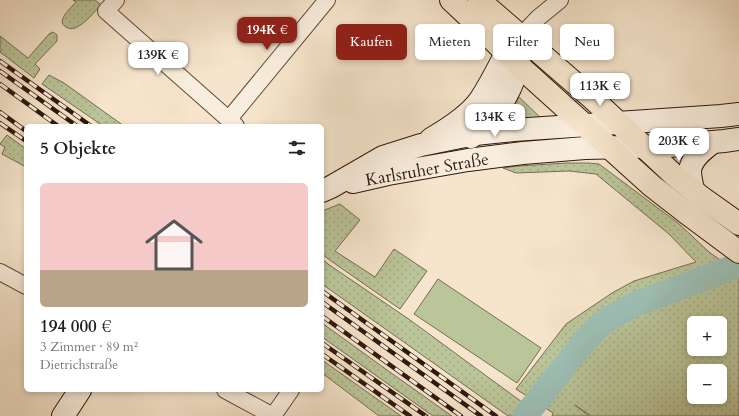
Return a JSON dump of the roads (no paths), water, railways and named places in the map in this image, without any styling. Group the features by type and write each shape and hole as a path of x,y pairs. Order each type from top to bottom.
{"main road":[{"path":"451,0 493,41"},
{"path":"480,0 507,24"},
{"path":"421,145 448,129 468,113 479,102 489,86 511,60"},
{"path":"388,174 453,151 476,134 504,102 512,86 512,60"},
{"path":"513,60 658,191 737,250"},
{"path":"547,60 619,123 670,172 739,224"},
{"name":"Karlsruher Straße","path":"326,189 383,157 421,145 476,134 739,114"},
{"name":"Karlsruher Straße","path":"326,189 388,174 468,160 516,154 585,148 669,146 739,139"},
{"path":"693,190 690,176 691,166 700,153 713,142"},
{"path":"63,416 79,392"}],"street":[{"path":"111,6 232,123 327,0"},
{"path":"532,24 560,0"},
{"path":"0,272 24,285"},
{"path":"229,392 273,416 290,392"}],"waterway":[{"path":"525,416 584,342 608,319 636,304 739,265"}],"railway":[{"path":"0,61 88,124"},
{"path":"0,71 74,124"},
{"path":"0,84 55,124"},
{"path":"0,112 24,130"},
{"path":"0,123 24,140"},
{"path":"324,292 496,416"},
{"path":"324,303 481,416"},
{"path":"324,317 461,416"},
{"path":"324,344 426,416"},
{"path":"324,355 410,416"}]}
